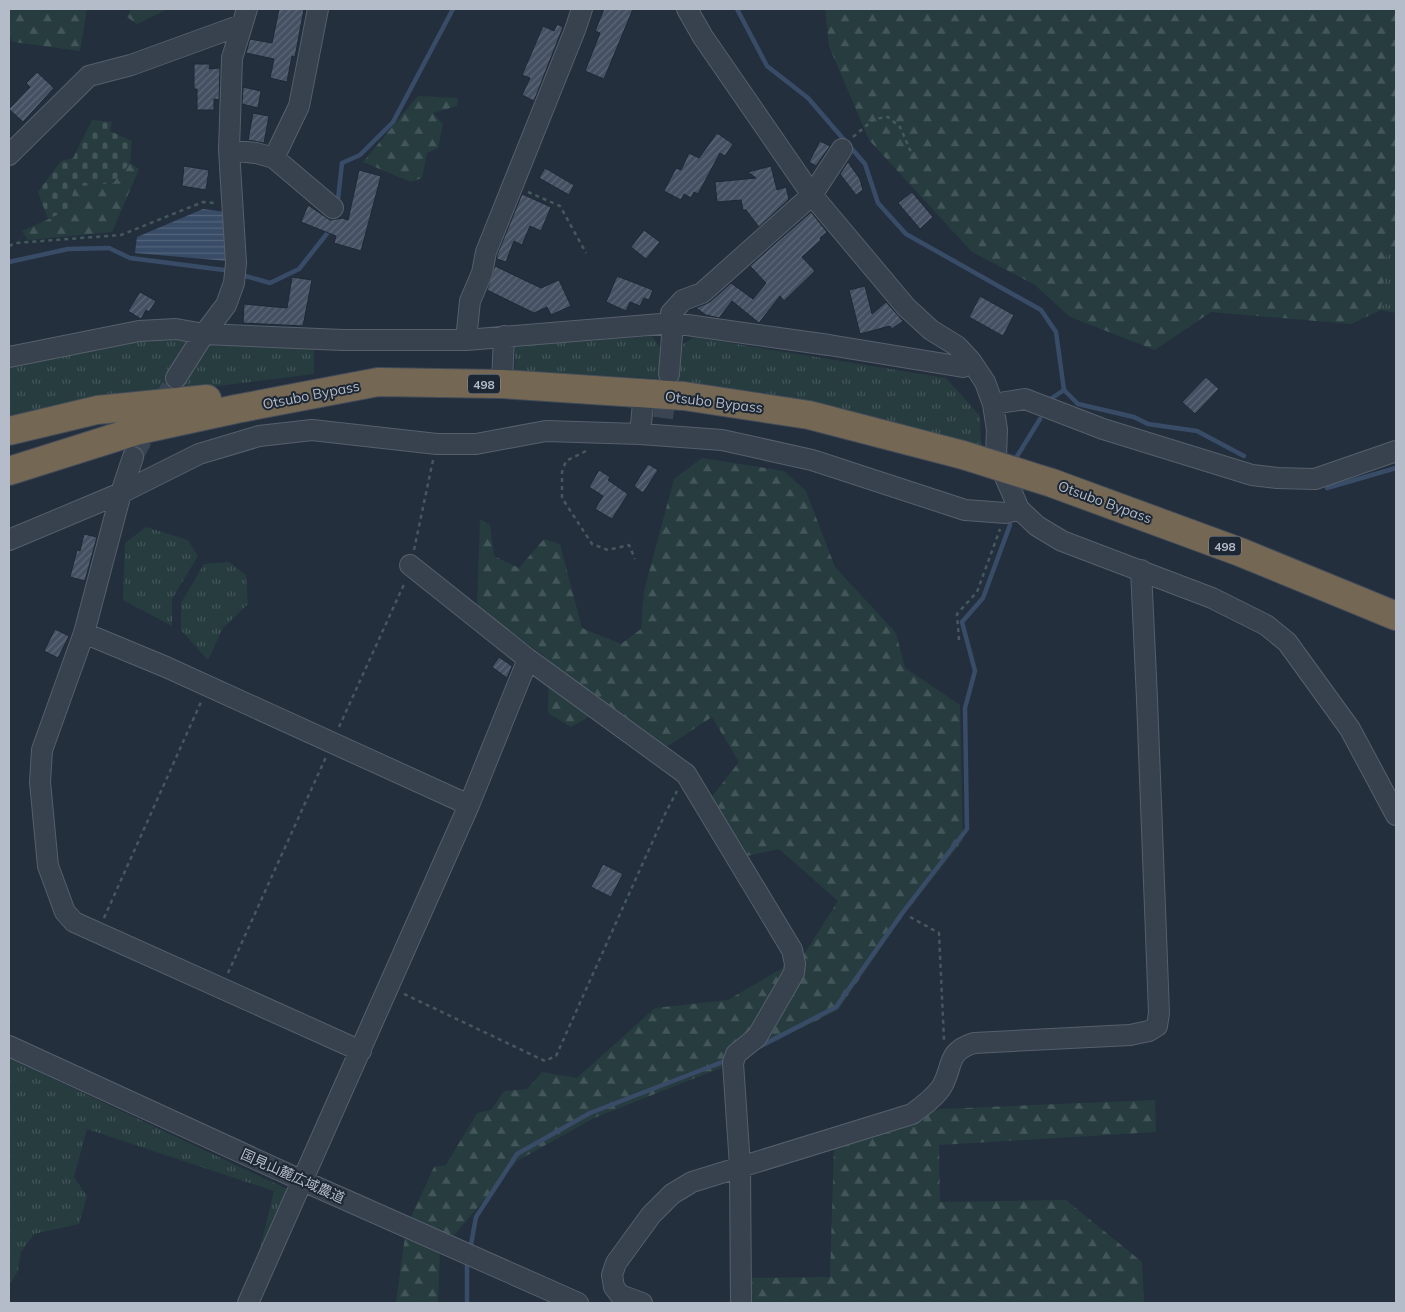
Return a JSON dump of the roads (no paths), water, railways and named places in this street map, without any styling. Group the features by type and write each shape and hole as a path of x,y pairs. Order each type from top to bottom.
{"highway":[{"name":"Otsubo Bypass","path":"9,476 21,466 139,430 378,382 502,384 684,396 809,415 963,455 1052,483 1240,552 1396,616"},
{"path":"9,431 97,410 378,382"}],"street":[{"path":"274,158 299,106 318,9"},
{"path":"466,340 470,301 482,273 486,252 582,9"},
{"path":"687,9 703,38 812,195 906,308 931,330 957,346 986,382 994,404 997,430 996,456 1012,511"},
{"path":"176,378 204,334 226,305 234,282 236,263 234,204 229,150 232,58 244,17"},
{"path":"9,155 89,76 131,65 244,17"},
{"path":"669,374 673,323 671,313 683,300 702,293 812,195 848,143"},
{"path":"229,150 256,153 274,158 333,208"},
{"path":"9,358 139,331 176,329 204,334 343,340 466,340 673,323 829,345 963,368 971,361"},
{"path":"502,384 504,336"},
{"path":"640,434 644,393"},
{"path":"994,404 1025,399 1103,429 1252,475 1277,478 1314,479 1396,451"},
{"path":"663,418 668,425 717,431 722,440"},
{"path":"9,540 121,493 199,454 260,436 312,430 437,444 476,444 546,431 640,434 722,440 812,460 965,510 1012,511 1062,541 1141,570 1219,602 1266,625 1287,642 1350,729 1396,814"},
{"path":"133,457 121,493 84,633 42,750 40,782 48,866 65,912 74,922 97,933 361,1051"},
{"path":"410,565 528,659 686,774 792,950 796,964 794,973 757,1036 736,1054 732,1063 740,1166 742,1303"},
{"path":"642,1303 620,1295 614,1287 612,1275 616,1263 651,1214 672,1194 692,1182 912,1114 928,1103 941,1087 954,1056 962,1047 974,1043 1130,1035 1149,1031 1157,1026 1159,1014 1141,570"},
{"path":"84,633 469,805"},
{"path":"248,1303 469,805 528,659"},
{"name":"国見山麓広域農道","path":"9,1046 303,1181 578,1303"}],"water":[{"path":"203,209 226,212 227,261 135,253 137,237"}],"waterway":[{"path":"338,199 342,163 360,155 393,122 453,9"},
{"path":"737,9 767,66 808,98 865,164 878,203 906,234 1041,310 1056,332 1064,390 1078,404 1134,417 1148,424 1197,431 1244,456"},
{"path":"242,275 270,283 299,269 329,231 334,217"},
{"path":"9,262 68,249 109,248 130,258 224,270"},
{"path":"1052,398 1064,390"},
{"path":"1016,463 1016,458 1040,419"},
{"path":"1327,488 1396,468"},
{"path":"757,1048 836,1007 903,912 967,829 965,708 975,671 962,622 983,598 1010,525"},
{"path":"470,1250 476,1217 517,1154 590,1113 725,1061"},
{"path":"467,1260 467,1303"}],"tunnel":[{"path":"133,457 176,378"},
{"path":"663,418 668,381"}]}
